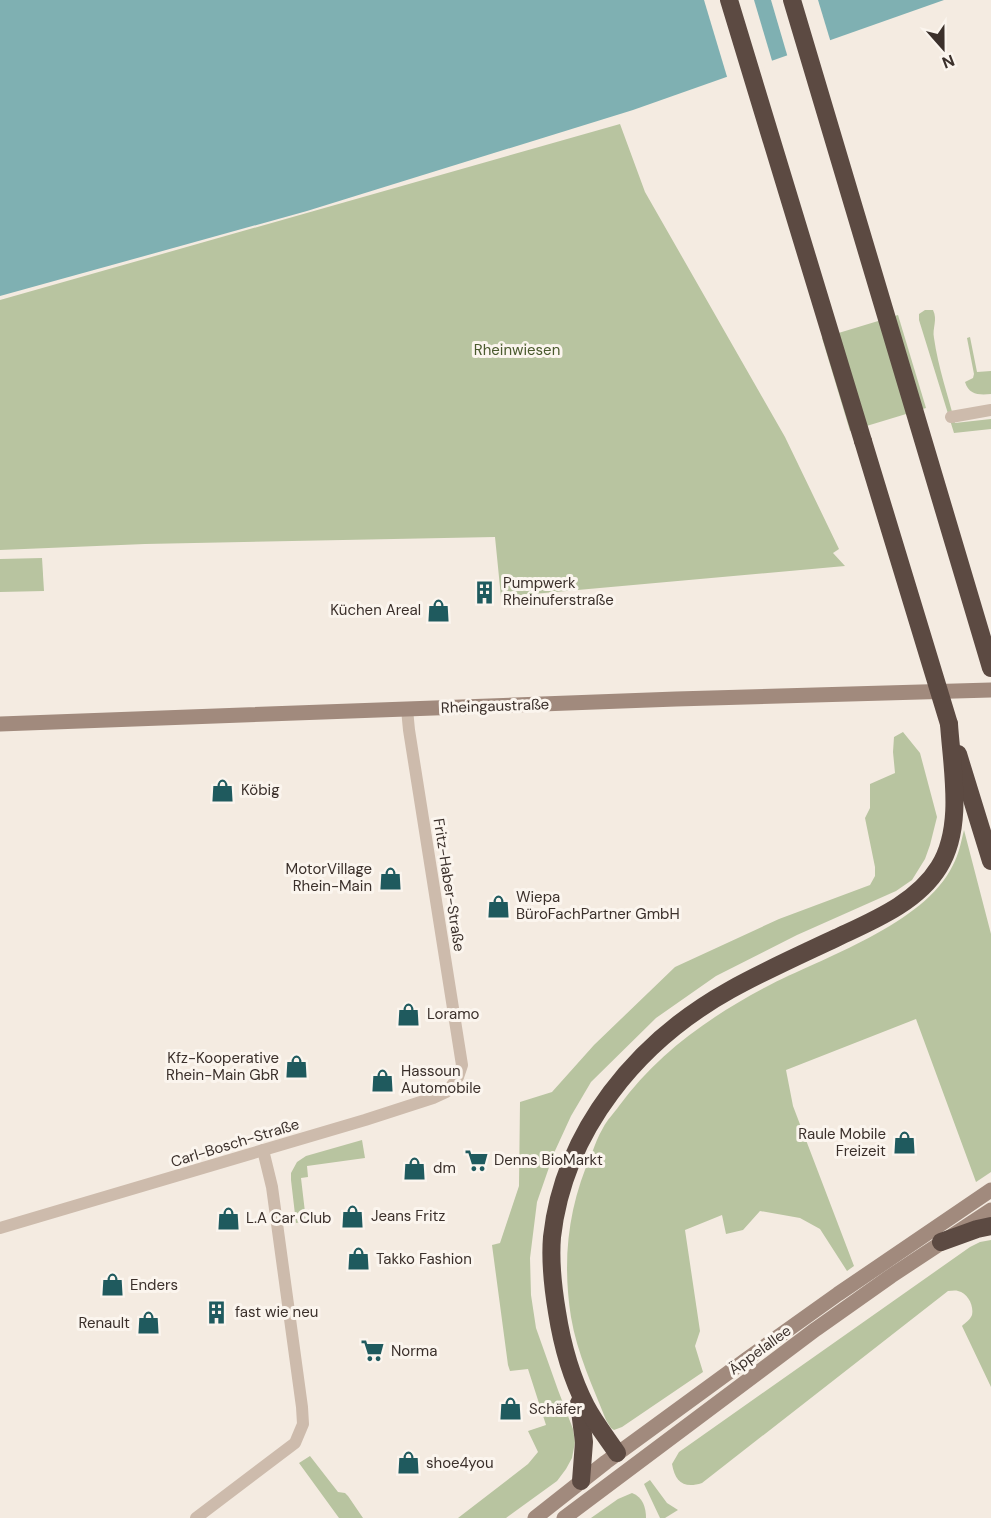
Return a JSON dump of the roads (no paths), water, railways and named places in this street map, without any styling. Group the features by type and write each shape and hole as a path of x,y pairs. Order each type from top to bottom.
{"highway":[{"path":"729,0 991,861"},
{"path":"792,0 991,668"},
{"path":"617,1453 589,1412 577,1387 564,1349 554,1295 552,1238 557,1208 574,1157 607,1097 625,1074 654,1046 699,1010 757,976 878,918 920,890 931,878 946,854 954,822 955,805 949,724"},
{"path":"941,1242 991,1226"},
{"path":"577,1387 584,1442 581,1481"}],"main road":[{"name":"Rheingaustraße","path":"0,724 991,690"},
{"name":"Äppelallee","path":"535,1518 617,1453 838,1294 991,1190"},
{"name":"Äppelallee","path":"564,1518 816,1329 991,1210"},
{"path":"617,1453 629,1470"}],"street":[{"path":"951,417 991,410"},
{"name":"Fritz-Haber-Straße","path":"407,709 462,1065"},
{"name":"Carl-Bosch-Straße","path":"0,1228 441,1095 455,1083 462,1065"},
{"path":"196,1518 295,1443 303,1424 272,1187 262,1150"}],"water":[{"path":"0,0 944,0 633,110 307,211 0,296"}],"place":[{"name":"Pumpwerk Rheinuferstraße","path":"485,592"},
{"name":"Küchen Areal","path":"439,610"},
{"name":"Köbig","path":"223,790"},
{"name":"MotorVillage Rhein-Main","path":"390,878"},
{"name":"Wiepa BüroFachPartner GmbH","path":"498,906"},
{"name":"Loramo","path":"409,1014"},
{"name":"Kfz-Kooperative Rhein-Main GbR","path":"297,1067"},
{"name":"Hassoun Automobile","path":"383,1080"},
{"name":"Raule Mobile Freizeit","path":"904,1143"},
{"name":"Denns BioMarkt","path":"476,1160"},
{"name":"dm","path":"415,1168"},
{"name":"Jeans Fritz","path":"353,1216"},
{"name":"L.A Car Club","path":"228,1218"},
{"name":"Takko Fashion","path":"358,1259"},
{"name":"Enders","path":"112,1285"},
{"name":"fast wie neu","path":"217,1312"},
{"name":"Renault","path":"148,1323"},
{"name":"Norma","path":"373,1351"},
{"name":"Schäfer","path":"511,1409"},
{"name":"shoe4you","path":"408,1463"}],"park label":[{"name":"Rheinwiesen","path":"517,350"}]}
